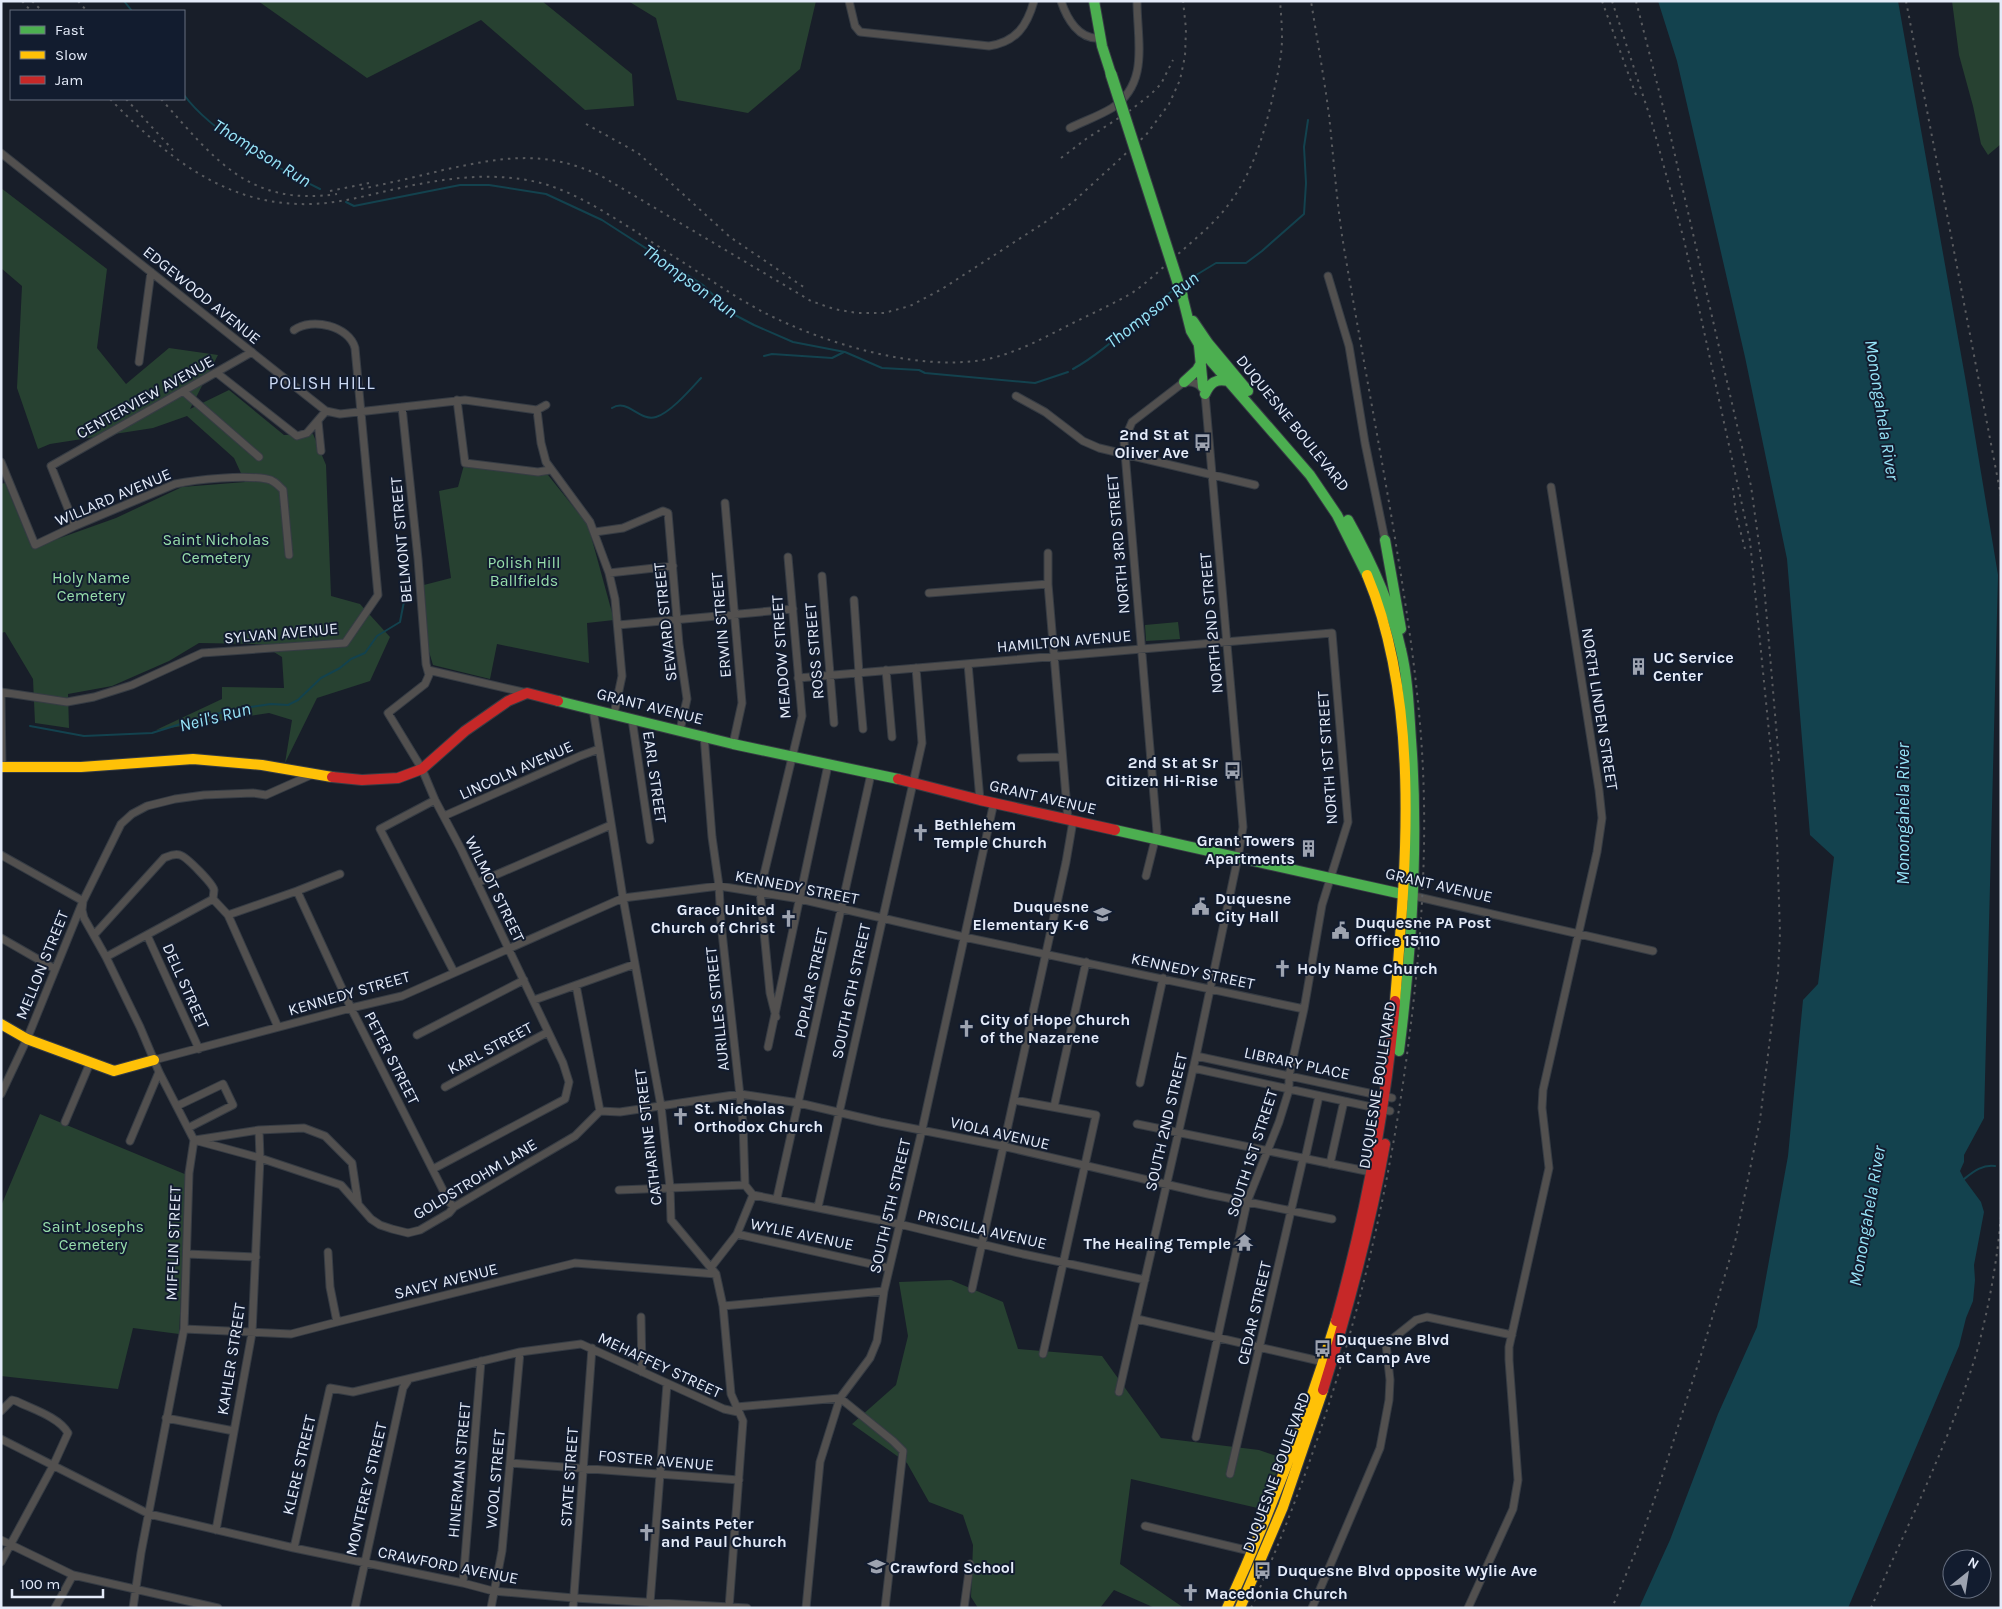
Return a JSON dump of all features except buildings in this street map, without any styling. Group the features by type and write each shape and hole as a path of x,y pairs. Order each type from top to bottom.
{"main road":[{"name":"DUQUESNE BOULEVARD","path":"1094,1 1100,38 1182,295 1191,331 1198,344 1228,381 1309,474 1361,551 1384,623 1397,688 1402,728 1409,895"},
{"name":"DUQUESNE BOULEVARD","path":"1186,311 1220,358 1322,480 1380,584 1390,611 1407,678 1415,784 1409,895 1408,984 1387,1110 1377,1188 1337,1345 1300,1462 1258,1553 1240,1608"},
{"path":"1198,344 1204,390"},
{"path":"1184,382 1197,370 1201,363"},
{"path":"1204,390 1214,380 1228,381"},
{"path":"1361,551 1378,548 1386,540"},
{"path":"1386,540 1407,678 1402,686 1397,688"},
{"path":"2,767 81,767 193,758 262,765 362,780 398,778 422,769 465,731 508,702 527,693"},
{"name":"GRANT AVENUE","path":"527,693 704,735 734,744 871,774 913,781 980,800 1409,895"},
{"path":"1,1024 27,1039 114,1071 154,1060"},
{"path":"1228,1608 1258,1553 1324,1362 1344,1293 1387,1110"}],"street":[{"path":"849,1 855,26 860,32 989,46 1002,43 1020,32 1028,21 1034,1"},
{"path":"1061,1 1067,17 1080,31 1087,36 1100,38"},
{"path":"1070,128 1112,108 1125,98 1131,90 1139,60 1138,1"},
{"name":"EDGEWOOD AVENUE","path":"1,153 326,411"},
{"path":"139,362 152,272"},
{"path":"1328,276 1349,346 1365,443 1386,540"},
{"name":"SYLVAN AVENUE","path":"1,693 67,702 94,697 132,685 202,653 345,643 378,595 355,348 350,339 336,329 317,324 304,325 294,330"},
{"name":"CENTERVIEW AVENUE","path":"75,526 51,466 252,352"},
{"path":"218,373 294,435 304,435 326,411 335,414 360,412 457,400 470,400 537,410 546,404"},
{"path":"1184,382 1193,382 1204,390"},
{"name":"NORTH 3RD STREET","path":"1146,876 1157,832 1124,441 1128,427 1132,422 1184,382"},
{"name":"NORTH 2ND STREET","path":"1204,390 1242,826 1238,857"},
{"path":"183,391 259,457"},
{"path":"1016,396 1045,412 1083,441 1110,452 1255,485"},
{"path":"457,400 465,463 538,472 550,470"},
{"name":"BELMONT STREET","path":"402,407 428,670"},
{"path":"537,410 544,455 550,470 579,504 596,532 609,573 615,599 622,681 614,714"},
{"path":"318,421 321,452"},
{"name":"WILLARD AVENUE","path":"1,462 35,545 175,484 192,480 268,479 277,483 283,490 289,555"},
{"name":"NORTH LINDEN STREET","path":"1468,1608 1513,1510 1517,1495 1518,1480 1509,1360 1512,1335 1548,1178 1549,1157 1542,1108 1544,1090 1600,837 1601,803 1552,487"},
{"name":"ERWIN STREET","path":"724,503 742,703 734,744"},
{"name":"SEWARD STREET","path":"596,532 623,528 666,511 668,515 677,620 687,698 680,730"},
{"path":"972,1288 1045,954 1071,820 1062,757 1048,584 1048,553"},
{"name":"MEADOW STREET","path":"776,1017 770,993 760,891 791,755 802,716 788,557"},
{"path":"609,573 672,566"},
{"name":"ROSS STREET","path":"822,576 834,723"},
{"path":"929,593 1048,584"},
{"path":"854,600 863,729"},
{"path":"618,626 792,609"},
{"name":"HAMILTON AVENUE","path":"798,678 1332,633"},
{"name":"NORTH 1ST STREET","path":"1332,633 1348,822 1332,878"},
{"path":"968,664 980,800"},
{"name":"SOUTH 6TH STREET","path":"818,1207 922,743 916,668"},
{"name":"GRANT AVENUE","path":"428,670 527,693"},
{"name":"WILMOT STREET","path":"428,670 429,675 425,684 388,713 422,769 435,800 534,1000 570,1082 565,1099 433,1169"},
{"path":"886,670 892,736"},
{"path":"1,693 2,767"},
{"name":"CATHARINE STREET","path":"593,708 623,898 661,1106 670,1187 671,1220 712,1266 716,1274 723,1306 731,1394 743,1421 729,1607"},
{"name":"EARL STREET","path":"632,719 650,840"},
{"name":"AURILLES STREET","path":"704,735 712,837 720,886 721,923 740,1094 745,1185"},
{"name":"LINCOLN AVENUE","path":"444,816 599,749"},
{"path":"1021,758 1062,757"},
{"path":"768,1047 776,1017 828,765"},
{"name":"MELLON STREET","path":"1,1094 27,1039 83,901 120,824 132,814 147,806 175,799 204,795 253,793 266,795 314,774"},
{"name":"POPLAR STREET","path":"777,1198 871,774"},
{"path":"435,800 380,829 454,972"},
{"name":"SOUTH 5TH STREET","path":"806,1608 820,1462 840,1398 870,1358 877,1341 884,1291 922,1130 994,802"},
{"path":"477,883 611,825"},
{"path":"1,855 83,901 82,910 84,918 106,957 140,1027 159,1072 194,1140 259,1130 304,1128 325,1136 352,1162 358,1204"},
{"path":"94,935 164,858 180,855 189,861 213,888 213,899 228,915 278,1027"},
{"name":"SOUTH 2ND STREET","path":"1120,1392 1138,1319 1165,1184 1196,1056 1238,857"},
{"path":"228,915 298,891 340,874"},
{"name":"SOUTH 1ST STREET","path":"1196,1437 1247,1202 1279,1122 1288,1090 1289,1076 1304,1009 1322,905 1332,878"},
{"name":"KENNEDY STREET","path":"154,1060 402,996 623,898 720,886 800,899 964,937 1304,1009"},
{"name":"PETER STREET","path":"298,891 351,1008 449,1202 454,1207"},
{"name":"GRANT AVENUE","path":"1409,895 1654,951"},
{"path":"106,957 213,899"},
{"name":"DELL STREET","path":"147,935 199,1049"},
{"path":"1,938 55,969"},
{"path":"1054,1107 1086,962"},
{"path":"534,1000 635,964"},
{"path":"1140,1083 1163,978"},
{"path":"417,1035 524,980"},
{"path":"576,985 600,1112 620,1112 661,1106"},
{"name":"KARL STREET","path":"445,1087 548,1032"},
{"name":"LIBRARY PLACE","path":"1196,1056 1389,1097"},
{"path":"65,1122 90,1063"},
{"name":"LIBRARY PLACE","path":"1193,1068 1387,1110"},
{"path":"130,1141 159,1072"},
{"path":"177,1106 223,1084 233,1105 188,1128"},
{"name":"VIOLA AVENUE","path":"661,1106 740,1094 799,1103 1332,1219"},
{"name":"CEDAR STREET","path":"1230,1474 1320,1096"},
{"path":"1014,1100 1096,1115 1043,1354"},
{"path":"1330,1164 1344,1101"},
{"name":"GOLDSTROHM LANE","path":"194,1140 260,1158 341,1185 371,1219 380,1225 408,1233 420,1230 450,1213 454,1207 575,1136 600,1112"},
{"path":"1137,1124 1266,1152 1371,1172"},
{"name":"KAHLER STREET","path":"216,1530 252,1333 260,1158 259,1130"},
{"name":"MIFFLIN STREET","path":"133,1608 166,1418 184,1330 190,1173 194,1140"},
{"path":"619,1190 745,1185 753,1195 737,1234 712,1266"},
{"name":"PRISCILLA AVENUE","path":"753,1195 777,1198 858,1217 899,1224 1145,1280"},
{"name":"WYLIE AVENUE","path":"737,1234 890,1268"},
{"path":"328,1252 330,1286 337,1322"},
{"path":"187,1254 256,1257"},
{"name":"SAVEY AVENUE","path":"184,1330 291,1334 576,1263 716,1274"},
{"path":"723,1306 884,1291"},
{"path":"641,1317 642,1372"},
{"path":"1312,1608 1380,1448 1389,1400 1390,1380 1386,1344 1416,1320 1427,1317 1512,1335"},
{"path":"1138,1319 1324,1362"},
{"name":"MEHAFFEY STREET","path":"330,1388 353,1392 520,1352 581,1344 724,1409 738,1409"},
{"name":"STATE STREET","path":"573,1608 592,1348"},
{"name":"WOOL STREET","path":"491,1608 502,1551 520,1352"},
{"name":"HINERMAN STREET","path":"462,1582 481,1361"},
{"name":"MONTEREY STREET","path":"355,1608 403,1388 409,1379"},
{"path":"650,1603 667,1384"},
{"name":"KLERE STREET","path":"294,1548 330,1388"},
{"path":"738,1409 840,1398 894,1441 902,1451 899,1496 885,1608"},
{"path":"1,1411 12,1400 16,1401 56,1422 65,1428 68,1433 53,1466 1,1562"},
{"path":"166,1418 234,1431"},
{"name":"CRAWFORD AVENUE","path":"1,1439 149,1514 294,1548 462,1582 493,1591 574,1598 747,1608"},
{"name":"FOSTER AVENUE","path":"510,1463 739,1480"},
{"path":"1145,1526 1258,1553"},
{"path":"1,1540 73,1575 218,1608"},
{"path":"964,1608 970,1564"},
{"path":"55,1608 73,1575"}],"green space":[{"path":"258,1 542,1 632,74 634,106 585,110 481,20 367,78"},
{"path":"628,1 816,1 800,69 748,113 677,100 656,18"},
{"path":"1952,1 2001,1 2001,144 1988,155 1981,144 1959,55"},
{"path":"1,188 107,269 97,348 126,384 169,348 218,355 190,409 229,390 284,435 313,434 326,465 331,596 360,604 390,637 370,681 317,698 285,763 292,720 269,713 156,730 222,699 222,687 284,688 282,657 261,644 199,643 169,661 112,686 68,694 69,728 35,723 33,679 5,632 1,633 1,484 5,483 32,548 116,518 182,487 245,482 234,458 187,416 153,428 50,444 38,449 17,388 22,286 1,268"},
{"name":"Polish Hill Ballfields","path":"464,465 548,475 588,525 614,620 587,623 589,663 497,644 490,679 433,665 427,645 420,586 451,578 439,491 458,487"},
{"path":"1178,622 1180,639 1146,641 1145,625"},
{"name":"Saint Josephs Cemetery","path":"40,1114 187,1175 179,1334 133,1328 118,1389 1,1376 1,1206"},
{"path":"951,1280 1003,1302 1018,1349 1102,1356 1161,1438 1259,1450 1282,1458 1262,1509 1131,1479 1120,1564 1184,1608 1155,1608 1114,1590 1100,1608 978,1608 971,1597 973,1545 963,1515 929,1502 907,1463 852,1424 896,1385 908,1336 899,1282"}],"water":[{"name":"Monongahela River","path":"1658,1 1898,1 1967,388 1998,575 1984,1118 1964,1155 1964,1162 1960,1171 1981,1202 1984,1212 1974,1265 1973,1301 1966,1318 1959,1346 1848,1608 1639,1608 1670,1540 1718,1414 1757,1327 1788,1156 1803,1000 1818,984 1834,857 1810,835 1787,559 1745,357 1677,61"}],"waterway":[{"name":"Thompson Run","path":"124,1 131,10"},
{"name":"Thompson Run","path":"185,96 211,123 228,136 284,171 320,189"},
{"name":"Thompson Run","path":"1183,283 1216,263 1246,263 1304,214 1306,183 1304,147 1308,120"},
{"name":"Thompson Run","path":"346,202 354,206 460,185 489,185 546,194 602,220 703,285 733,314 793,342 845,352 882,368 919,370 925,373 1035,383 1068,372"},
{"name":"Thompson Run","path":"1073,369 1100,351 1175,289"},
{"name":"Neil's Run","path":"764,356 772,354 832,358 844,352"},
{"name":"Neil's Run","path":"612,408 623,406 650,418 662,415 686,395 701,378"},
{"name":"Neil's Run","path":"30,726 84,736 152,733 206,716 243,708 271,704 288,705 298,700 321,678 340,668 351,659 365,653 377,636 400,622 406,591"},
{"path":"1964,1179 1982,1167 1995,1166"}],"railway":[{"path":"22,1 30,10"},
{"path":"32,1 41,10"},
{"path":"78,1 86,10"},
{"path":"361,189 443,170 505,159 524,158 563,162 603,177 811,301 834,309 857,313 884,313 910,306 942,289 1050,219 1073,202 1146,135 1169,104 1180,80 1185,56 1186,29 1183,1"},
{"path":"111,100 176,159 225,187 252,197 281,203 312,204 342,201 427,183 464,178 500,177 537,182 575,196 599,209 737,297 789,324 816,335 876,353 907,359 965,362 992,358 1024,347 1132,293 1211,225 1229,204 1245,179 1257,152 1266,124 1281,52 1280,1"},
{"path":"1251,1608 1306,1472 1350,1333 1368,1263 1384,1191 1408,1047 1417,973 1424,862 1422,751 1413,662 1391,514 1342,237 1329,115 1311,1"},
{"path":"1602,1 1636,95"},
{"path":"1612,1 1652,123 1684,240 1750,541 1771,752 1777,839 1780,933 1778,973 1760,1120 1736,1238 1658,1489 1638,1546 1612,1608"},
{"path":"1636,1 1671,138 1751,486 1763,573 1779,761"},
{"path":"1906,1 2001,496"},
{"path":"1061,158 1150,95 1161,84 1173,60"},
{"path":"127,100 173,150"},
{"path":"162,100 198,141 235,174 256,185 279,193 306,196 337,194"},
{"path":"586,124 638,153 730,237 805,288"},
{"path":"330,191 369,183"},
{"path":"1733,488 1736,514 1745,549"},
{"path":"1871,1608 1942,1449 1977,1351 1989,1301 2001,1216"}],"traffic: fast":[{"path":"1094,1 1102,46 1111,74"},
{"path":"1111,74 1182,295"},
{"path":"1182,295 1191,331 1204,353 1310,475 1337,515 1367,575"},
{"path":"1193,321 1208,343 1248,391"},
{"path":"1199,346 1203,387"},
{"path":"1184,382 1197,370 1201,363"},
{"path":"1205,394 1214,382 1220,380 1228,381"},
{"path":"1348,520 1365,551 1392,616 1403,661 1408,695 1413,779 1414,857 1411,935 1399,1051"},
{"path":"1385,540 1401,629"},
{"path":"558,701 733,744 898,779"},
{"path":"1115,830 1411,896"}],"traffic: slow":[{"path":"1367,575 1384,625 1396,677 1402,731 1405,785 1405,840 1395,1001"},
{"path":"1,767 81,767 193,759 262,765 332,777"},
{"path":"1,1024 27,1039 114,1071 154,1060"},
{"path":"1227,1608 1286,1466 1336,1321"},
{"path":"1240,1608 1283,1507 1323,1390"}],"traffic: jam":[{"path":"332,777 362,780 398,778 422,769 465,731 508,701 527,693 558,701"},
{"path":"898,779 980,800 1115,830"},
{"path":"1336,1321 1356,1242 1373,1162 1386,1082 1395,1001"},
{"path":"1323,1390 1358,1268 1385,1144"}],"place":[{"name":"2nd St at Oliver Ave","path":"1203,443"},
{"name":"UC Service Center","path":"1639,666"},
{"name":"2nd St at Sr Citizen Hi-Rise","path":"1232,771"},
{"name":"Bethlehem Temple Church","path":"920,833"},
{"name":"Grant Towers Apartments","path":"1309,849"},
{"name":"Duquesne City Hall","path":"1201,907"},
{"name":"Duquesne Elementary K-6","path":"1103,915"},
{"name":"Grace United Church of Christ","path":"789,918"},
{"name":"Duquesne PA Post Office 15110","path":"1341,931"},
{"name":"Holy Name Church","path":"1283,968"},
{"name":"City of Hope Church of the Nazarene","path":"966,1028"},
{"name":"St. Nicholas Orthodox Church","path":"680,1117"},
{"name":"The Healing Temple","path":"1245,1243"},
{"name":"Duquesne Blvd at Camp Ave","path":"1322,1348"},
{"name":"Saints Peter and Paul Church","path":"647,1532"},
{"name":"Crawford School","path":"876,1567"},
{"name":"Duquesne Blvd opposite Wylie Ave","path":"1263,1570"},
{"name":"Macedonia Church","path":"1191,1593"}],"district":[{"name":"POLISH HILL","path":"322,383"}],"park label":[{"name":"Saint Nicholas Cemetery","path":"216,548"},
{"name":"Holy Name Cemetery","path":"91,586"}]}
